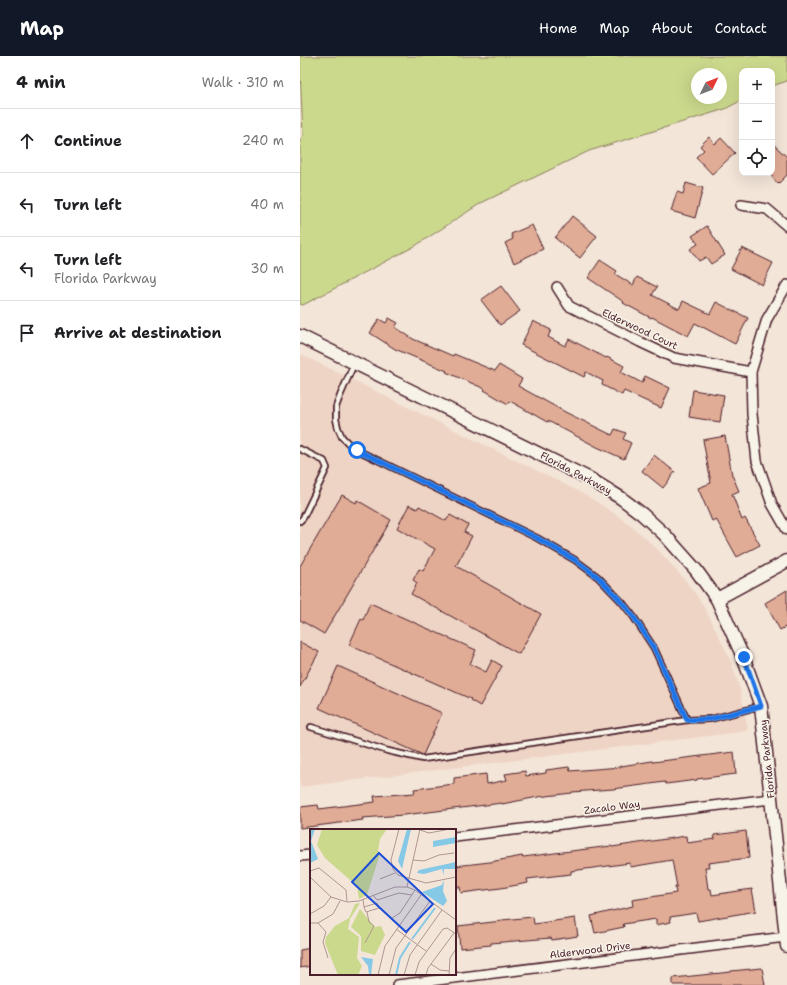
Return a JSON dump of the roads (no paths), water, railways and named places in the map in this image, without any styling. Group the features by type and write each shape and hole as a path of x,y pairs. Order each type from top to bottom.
{"street":[{"path":"742,205 767,209 787,226"},
{"path":"787,285 767,320 751,372 752,414 757,461 772,504 787,530"},
{"name":"Elderwood Court","path":"557,287 569,306 674,358 751,372"},
{"name":"Florida Parkway","path":"300,336 590,479 621,498 642,514 664,534 696,570 717,599 744,657 761,706 786,942"},
{"path":"717,599 787,560"},
{"name":"Zacalo Way","path":"456,837 771,800"},
{"path":"300,856 310,855"},
{"name":"Alderwood Drive","path":"397,985 786,942"}],"lane":[{"path":"355,363 336,407 336,419 342,436 357,450 537,538 575,560 598,577 622,602 654,648 687,720"},
{"path":"300,449 324,460 327,468 303,518 300,521"},
{"path":"311,727 388,751 423,759 687,720 711,719 761,706"}]}
